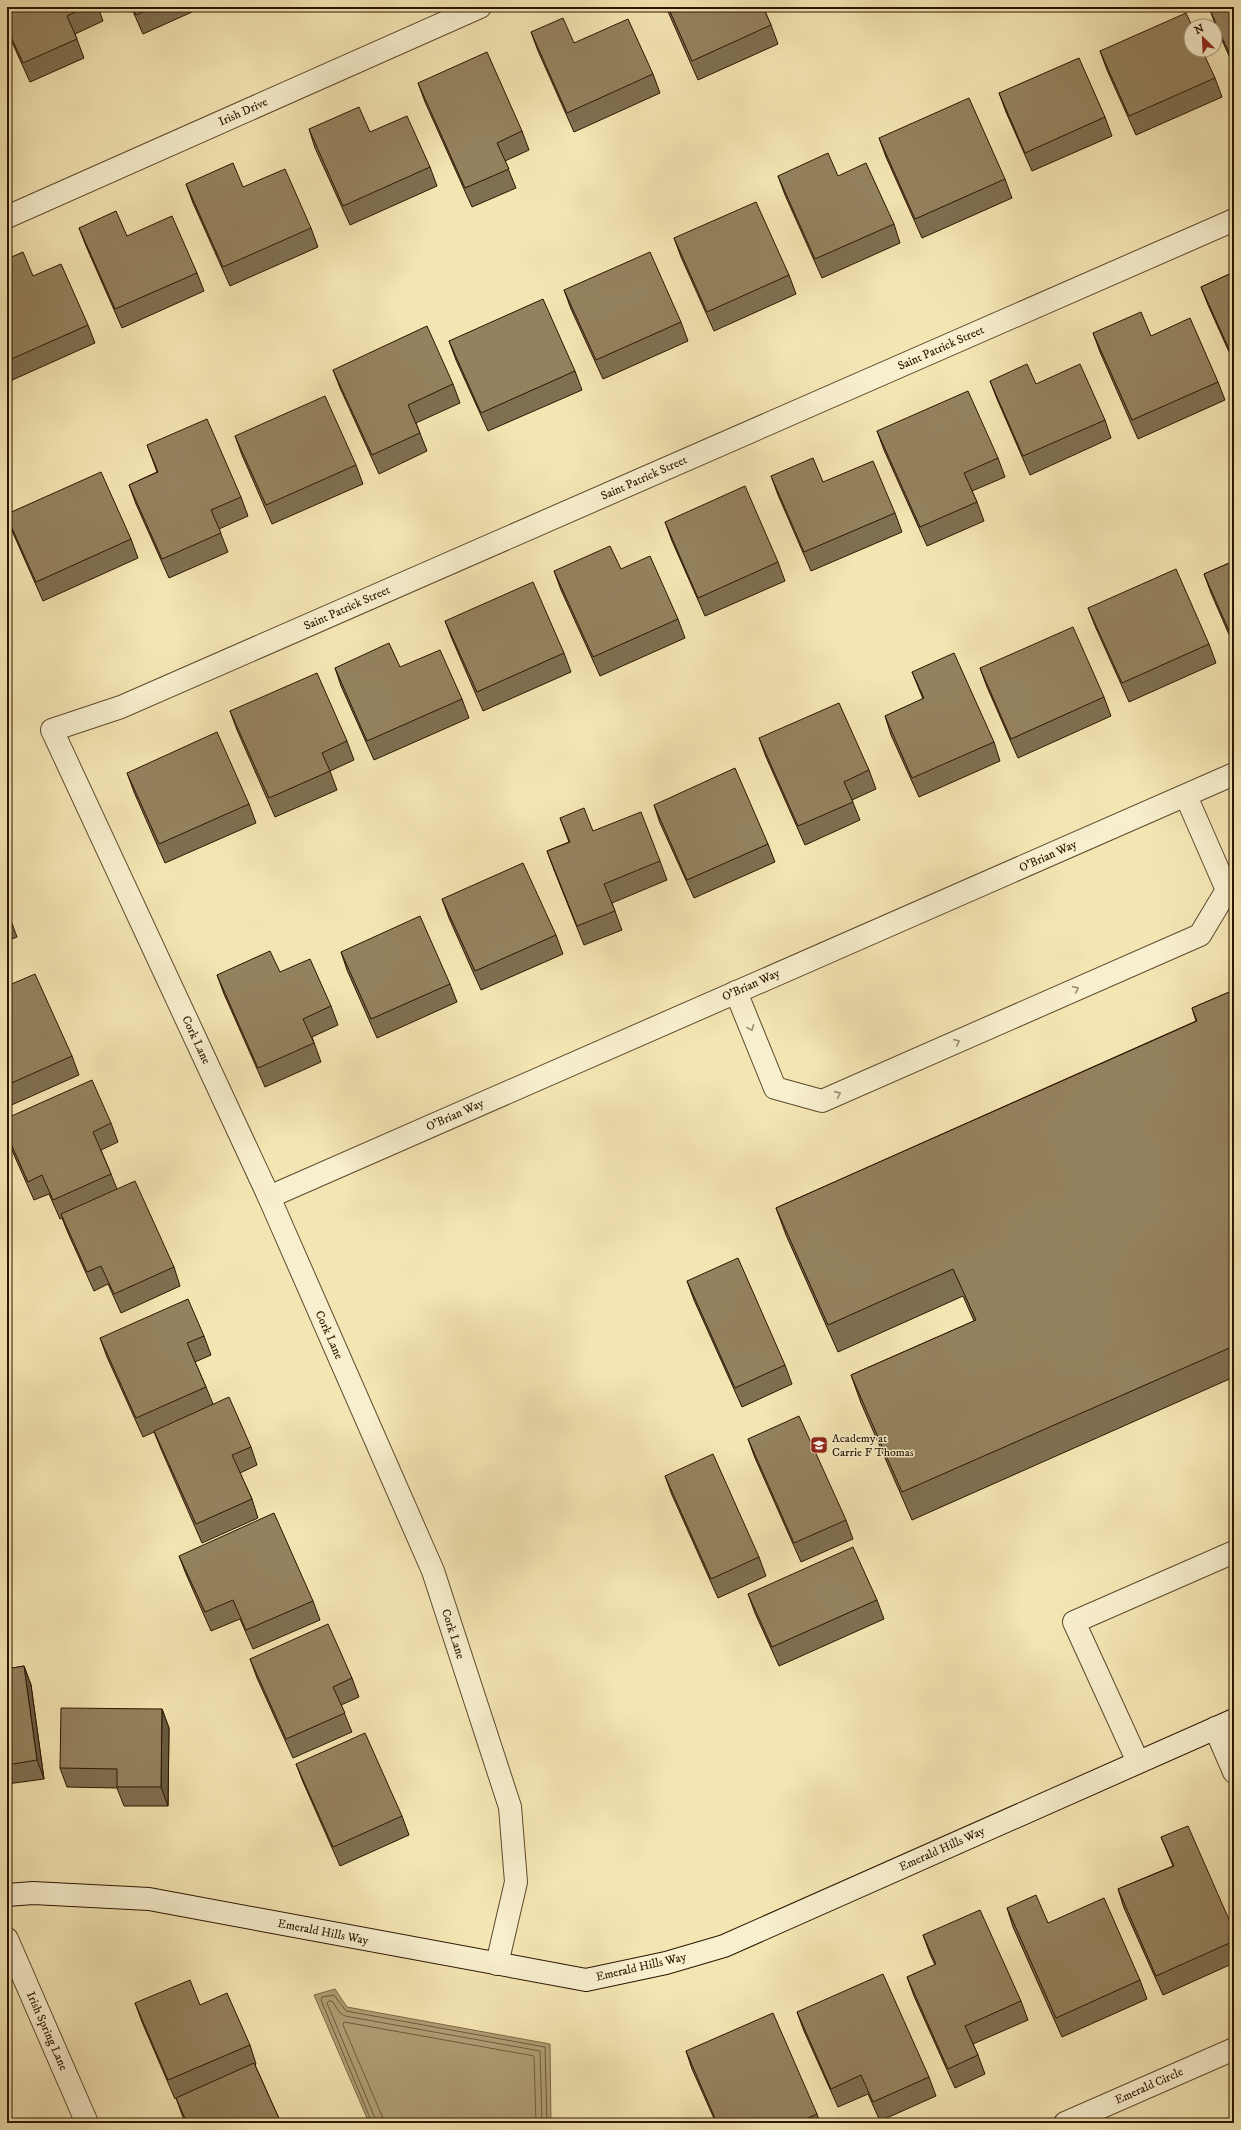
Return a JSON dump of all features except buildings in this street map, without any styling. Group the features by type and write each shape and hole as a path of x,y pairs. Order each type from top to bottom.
{"street":[{"name":"Irish Drive","path":"7,217 480,7"},
{"name":"Saint Patrick Street","path":"52,730 122,707 1234,220"},
{"name":"Cork Lane","path":"52,730 269,1197 432,1571 510,1807 516,1882 497,1964"},
{"name":"O'Brian Way","path":"269,1197 1234,774"},
{"path":"736,992 775,1088 822,1101 1200,935 1227,890 1186,796"},
{"path":"1138,1762 1074,1622 1234,1552"},
{"path":"1224,1724 1234,1772"},
{"name":"Emerald Hills Way","path":"7,1895 33,1893 149,1899 586,1980 666,1963 724,1946 1224,1724"},
{"name":"Irish Spring Lane","path":"7,1939 87,2123"},
{"name":"Emerald Circle","path":"1065,2123 1234,2049"}],"water":[{"path":"335,1989 347,2007 550,2044 551,2123 369,2123 314,1995"}],"place":[{"name":"Academy at Carrie F Thomas","path":"819,1445"}]}
